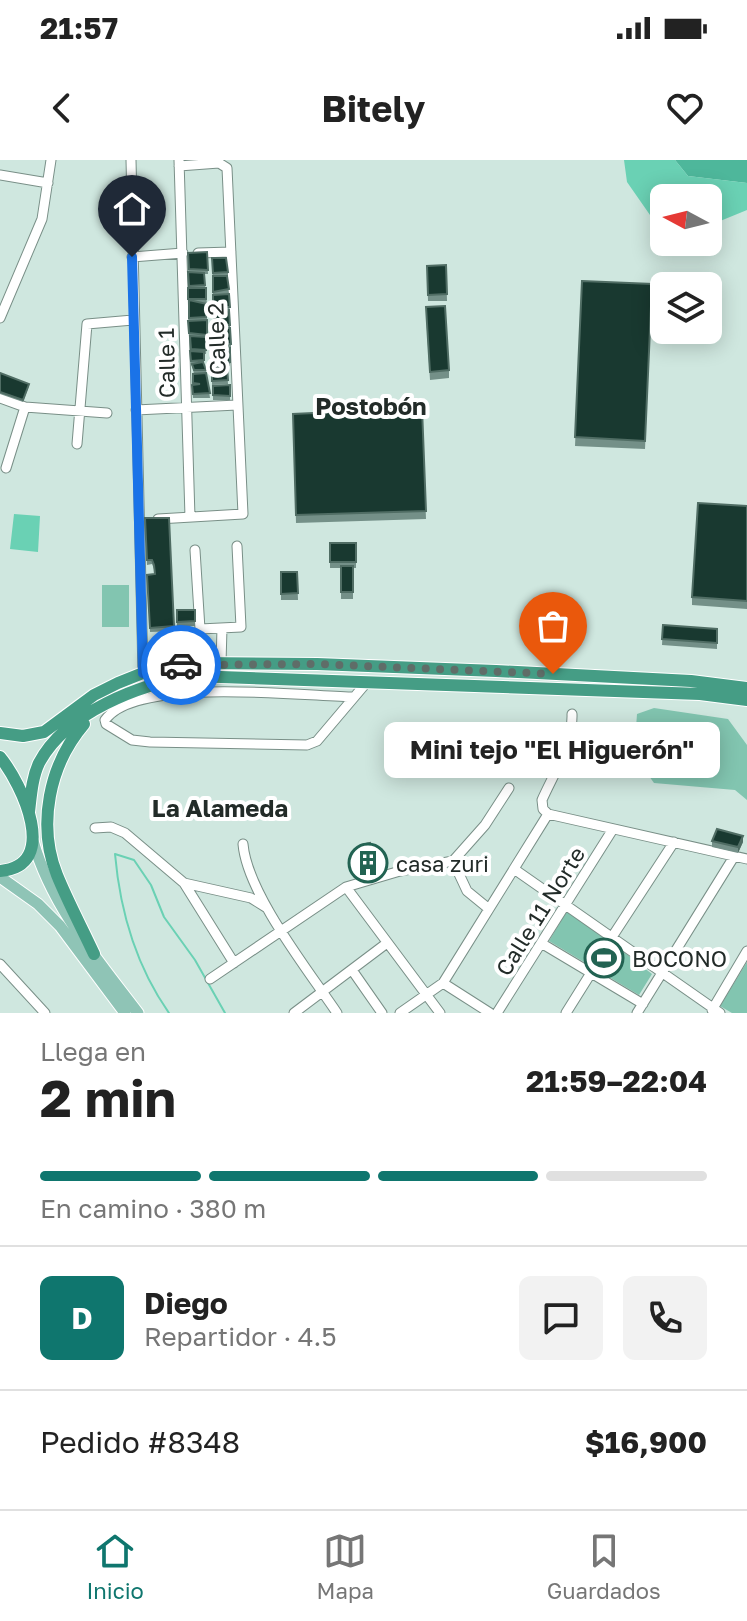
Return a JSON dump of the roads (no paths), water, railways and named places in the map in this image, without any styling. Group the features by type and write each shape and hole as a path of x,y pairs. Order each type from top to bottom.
{"highway":[{"path":"0,733 23,736 44,732 94,695 143,673 181,665 221,663 510,672 691,681 747,688"},
{"path":"29,812 33,779 40,762 56,739 125,693 158,681 193,676 700,694 747,700"},
{"path":"94,711 71,741 56,768 47,819 56,873 94,954"},
{"path":"0,757 20,788 29,812 33,841 25,860 14,868 0,871"}],"main road":[{"path":"33,841 51,891 138,1013"},
{"path":"0,877 38,904 60,926 125,1013"}],"street":[{"path":"0,318 5,291 42,219 51,160"},
{"path":"131,160 143,673"},
{"name":"Calle 2","path":"179,163 223,164 227,168 243,514 190,517"},
{"name":"Calle 1","path":"179,163 190,517"},
{"path":"0,175 48,183"},
{"path":"132,257 231,252"},
{"path":"77,444 87,324 133,320"},
{"path":"0,398 25,407 107,413"},
{"path":"136,410 237,405"},
{"path":"6,468 25,407"},
{"path":"139,521 190,517"},
{"path":"195,550 200,629 241,627 237,546"},
{"path":"221,663 222,628"},
{"path":"354,697 203,692 161,694 132,702 105,720 106,724 132,740 307,745 317,741 367,682"},
{"path":"572,714 573,727 542,800 543,809 548,814 747,859"},
{"path":"210,979 346,887 400,871 453,861 485,825 509,788"},
{"path":"400,1013 443,983 548,814"},
{"path":"95,828 111,827 125,833 184,883 234,963"},
{"name":"Calle 11 Norte","path":"497,1013 613,829"},
{"path":"612,937 674,842"},
{"path":"243,844 248,872 267,908 337,1013"},
{"path":"541,943 640,1008 735,855"},
{"path":"453,861 467,891 489,909"},
{"path":"514,869 714,1011 747,951"},
{"path":"184,883 251,898 267,908"},
{"path":"346,887 440,1013"},
{"path":"294,1013 387,943"},
{"path":"0,964 45,1013"},
{"path":"352,970 382,1013"},
{"path":"566,1013 591,973"},
{"path":"443,983 490,1013"}],"waterway":[{"path":"169,1013 147,976 132,937 121,896 115,854 134,860 151,885 164,917 195,960 225,1013"}],"place":[{"name":"Mini tejo \"El Higuerón\"","path":"553,674"},
{"name":"casa zuri","path":"368,863"},
{"name":"BOCONO","path":"604,958"}],"district":[{"name":"Postobón","path":"371,405"},
{"name":"La Alameda","path":"220,807"}]}
